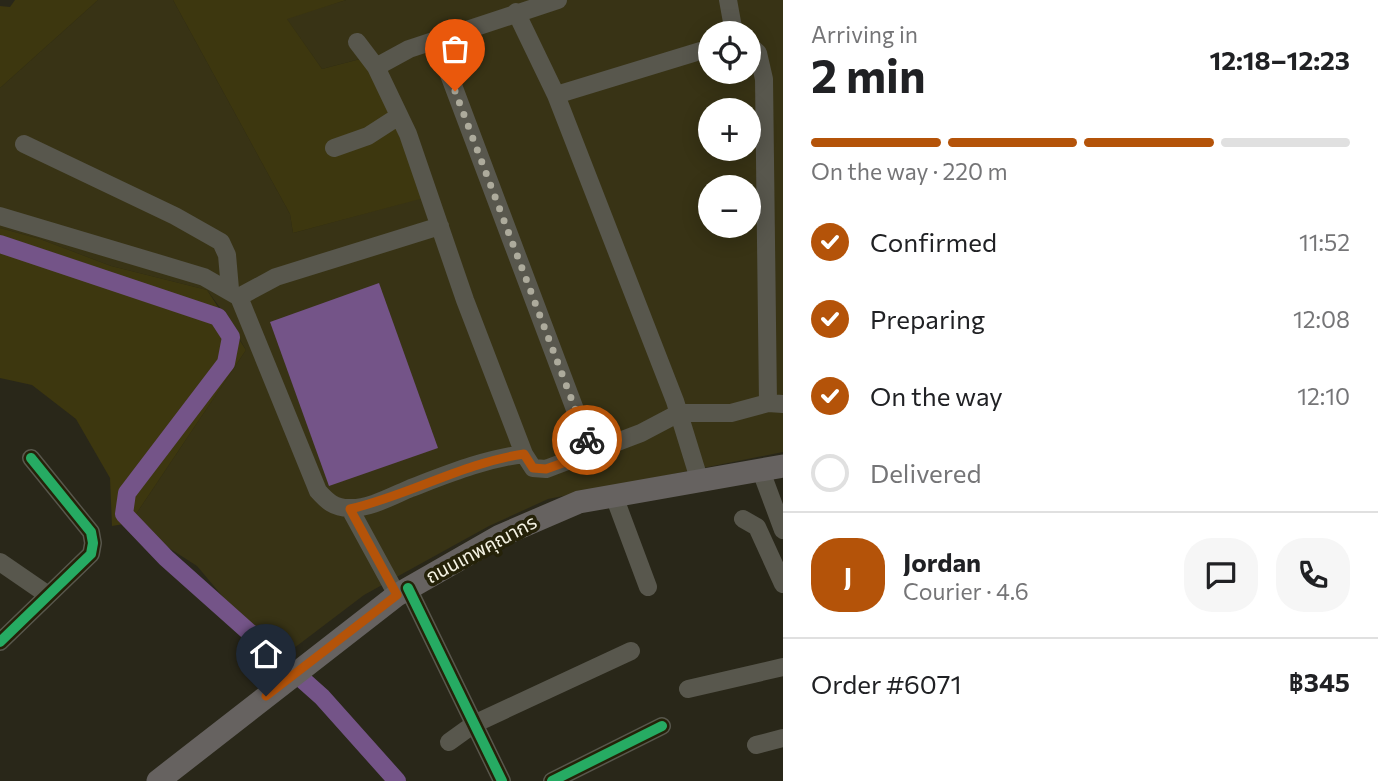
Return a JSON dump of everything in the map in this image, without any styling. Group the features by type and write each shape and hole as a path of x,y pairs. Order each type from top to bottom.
{"main road":[{"name":"ถนนเทพคุณากร","path":"158,781 402,592 538,518 579,502 772,468"}],"street":[{"path":"376,67 409,49 558,0"},
{"path":"728,0 732,21"},
{"path":"516,12 556,95 601,204 678,413 700,482"},
{"path":"436,40 591,453"},
{"path":"358,41 376,67 399,116 524,454 538,471 642,433 678,413 731,413 779,403 764,79 761,66"},
{"path":"556,95 698,52"},
{"path":"334,148 368,136 399,116"},
{"path":"24,144 175,216 221,242 234,293 318,491 330,505 350,509 489,460 524,454"},
{"path":"0,216 204,277 234,293 276,277 440,226"},
{"path":"0,642 91,554 93,543 90,532 32,458"},
{"path":"772,468 783,528"},
{"path":"614,496 648,587"},
{"path":"350,509 402,592 502,781"},
{"path":"743,519 757,527 783,584"},
{"path":"0,562 48,595"},
{"path":"449,742 474,724 631,651"},
{"path":"688,689 783,667"},
{"path":"551,781 662,726"},
{"path":"756,745 783,738"}],"shaded area":[{"path":"15,0 98,0 0,88 0,6 10,7"},
{"path":"98,0 173,0 290,214 293,233 425,197 368,57 322,69 286,18 346,0 783,0 783,452 548,499 489,526 364,595 277,661 197,566 130,523 246,350 226,316 207,290 111,266 40,239 0,228 0,88"},
{"path":"173,0 346,0 287,19 322,69 368,57 424,198 293,233 290,214"},
{"path":"0,228 40,239 111,266 207,290 246,350 130,523 112,526 110,478 76,419 32,385 0,378"},
{"path":"379,283 438,448 329,486 270,322"}],"waterway":[{"path":"0,244 218,317 231,337 226,363 127,493 124,514 166,558 322,697 397,781"}],"cycle path":[{"path":"0,642 91,554 93,543 91,532 31,458"},
{"path":"408,588 502,781"},
{"path":"552,781 662,726"}],"way so far":[{"path":"455,91 587,440"}],"route":[{"path":"266,696 397,595 350,509 489,460 524,454 533,468 538,471 546,469 591,453 587,440"}]}
